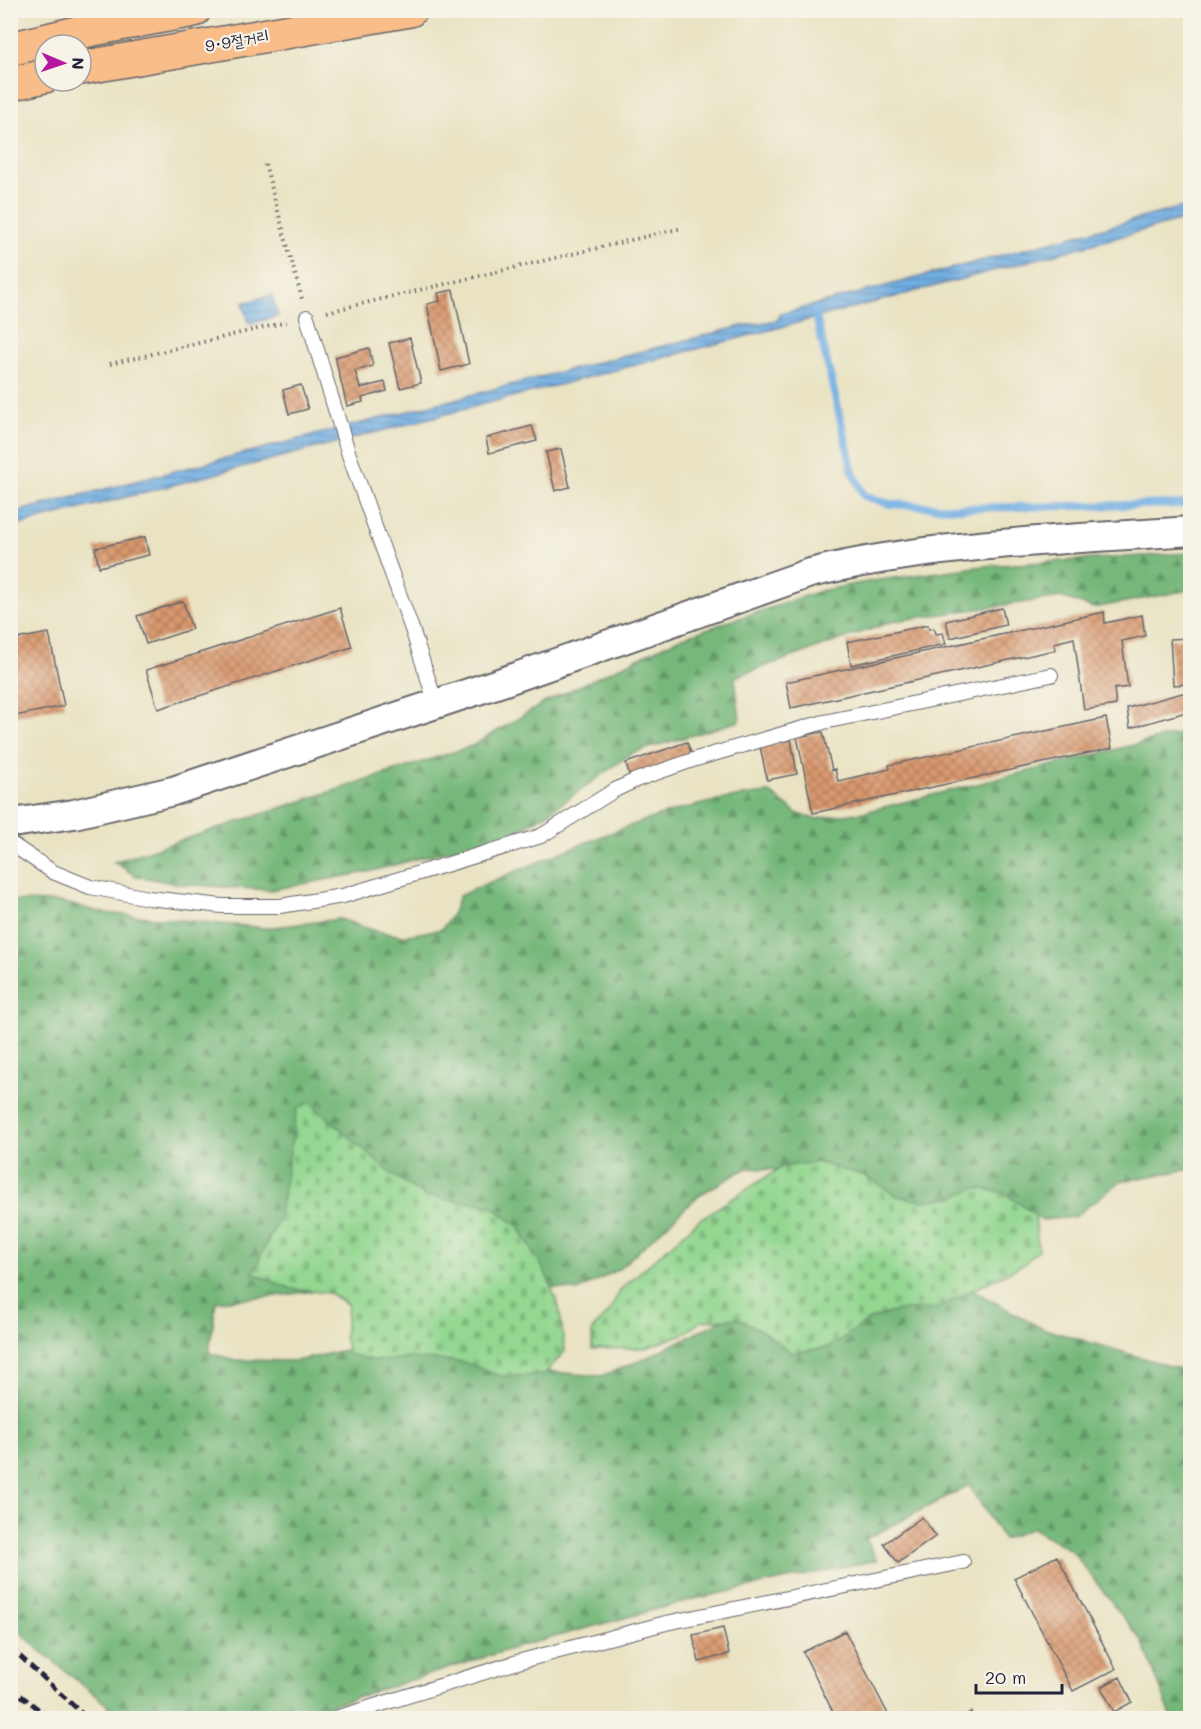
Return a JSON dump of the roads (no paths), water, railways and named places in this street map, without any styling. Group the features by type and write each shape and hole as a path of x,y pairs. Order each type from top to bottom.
{"highway":[{"path":"10,49 93,29 194,10"},
{"name":"9·9절거리","path":"93,66 410,10"},
{"path":"10,84 33,79"}],"street":[{"path":"10,821 19,822 74,814 173,791 436,704 810,573 858,561 954,548 1191,531"}],"lane":[{"path":"307,317 349,455 413,632 436,704"},
{"path":"10,843 53,872 90,887 149,898 222,906 280,906 343,896 541,836 625,785 696,759 824,722 1051,675"},
{"path":"336,1719 521,1661 666,1623 963,1562"}],"water":[{"path":"1190,205 1190,218 774,329 11,527 11,513 742,326 778,320 780,314"},
{"path":"272,295 278,316 249,324 243,303"}],"waterway":[{"path":"815,312 853,472 864,496 890,504 954,508 1190,504"}],"railway":[{"path":"10,1647 87,1718"},
{"path":"10,1687 50,1718"}]}
